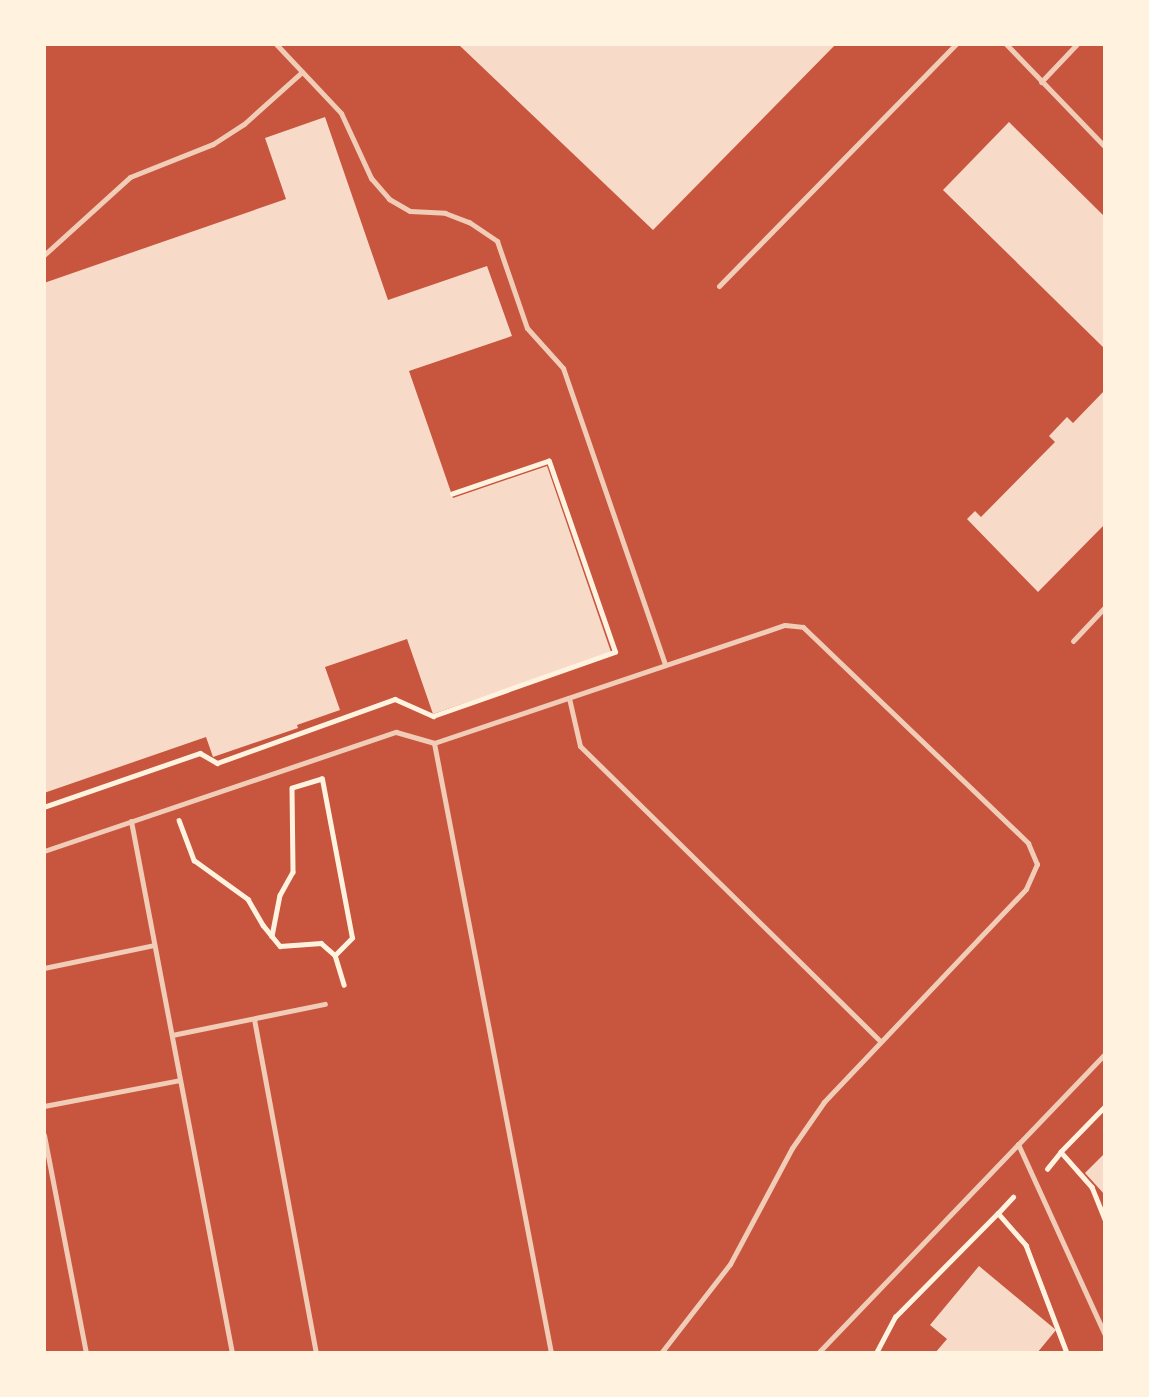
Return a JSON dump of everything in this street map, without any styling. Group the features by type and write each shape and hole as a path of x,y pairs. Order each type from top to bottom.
{"lane":[{"path":"276,44 341,113 371,178 389,200 410,211 445,213 469,222 496,241 527,328 563,368 666,665"},
{"path":"719,286 956,44"},
{"path":"1006,44 1105,147"},
{"path":"1041,82 1077,44"},
{"path":"44,255 130,177 213,144 244,124 302,72"},
{"path":"1073,641 1105,607"},
{"path":"44,851 396,732 434,743 786,625 803,627 1028,843 1037,864 1026,889 879,1040 824,1102 792,1148 730,1264 661,1353"},
{"path":"569,698 580,746 879,1040"},
{"path":"434,743 551,1353"},
{"path":"131,821 232,1353"},
{"path":"44,968 154,945"},
{"path":"172,1035 325,1004"},
{"path":"254,1019 317,1353"},
{"path":"818,1353 1105,1054"},
{"path":"44,1106 180,1080"},
{"path":"44,1135 86,1353"},
{"path":"1018,1144 1105,1335"}],"path":[{"path":"44,807 201,754 218,763 395,699 433,716 615,652 549,461 452,494"},
{"path":"272,936 280,894 293,872 292,788 322,779 352,939 335,955"},
{"path":"179,819 194,860 248,898 280,946 321,943 335,955 344,985"},
{"path":"1046,1170 1105,1107"},
{"path":"1060,1152 1092,1186 1105,1219"},
{"path":"876,1353 895,1317 1013,1198"},
{"path":"998,1213 1026,1245 1067,1353"}],"building":[{"path":"458,44 836,44 653,230"},
{"path":"325,117 388,300 487,266 512,336 409,371 453,498 547,466 611,652 433,714 407,639 325,667 340,710 297,725 298,728 213,757 206,737 44,793 44,283 286,199 265,138"},
{"path":"1009,122 1105,217 1105,349 943,190"},
{"path":"1105,390 1105,524 1038,592 967,519 975,511 981,517 1055,442 1049,436 1067,417 1073,423"},
{"path":"1105,1153 1105,1195 1085,1173"},
{"path":"979,1266 1056,1330 1037,1353 935,1353 947,1339 930,1325"}]}
